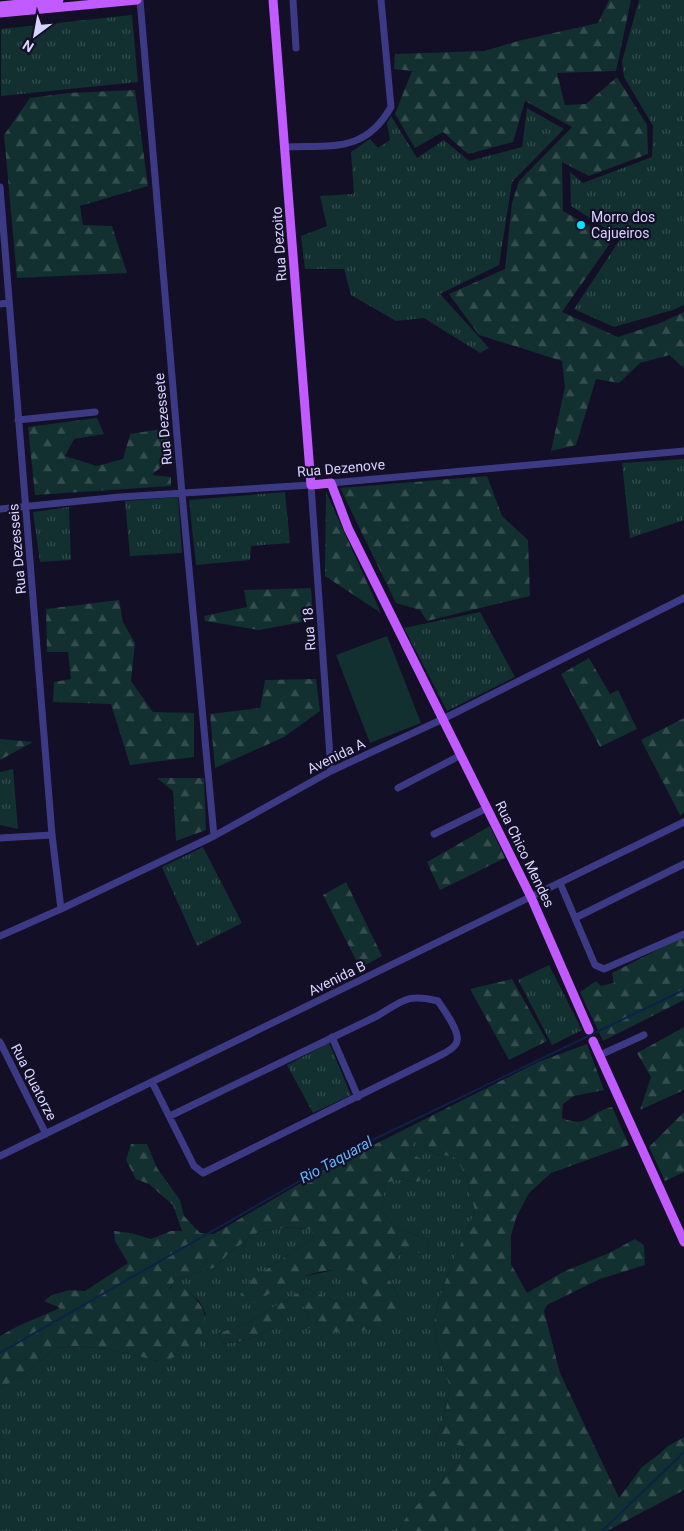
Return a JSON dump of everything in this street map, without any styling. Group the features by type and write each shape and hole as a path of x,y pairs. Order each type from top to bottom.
{"main road":[{"path":"0,6 58,0"},
{"path":"0,13 138,0"},
{"name":"Rua Dezoito","path":"273,0 311,485"},
{"name":"Rua Dezenove","path":"311,485 331,483"},
{"name":"Rua Chico Mendes","path":"331,483 348,528 531,897 589,1030"},
{"name":"Rua Chico Mendes","path":"593,1041 684,1242"}],"street":[{"name":"Rua Dezessete","path":"138,0 214,836"},
{"path":"293,0 296,48"},
{"path":"286,147 341,144 358,140 378,126 386,116 391,107 381,0"},
{"name":"Rua Dezesseis","path":"0,187 52,835 61,910"},
{"path":"0,304 8,303"},
{"path":"18,420 95,412"},
{"name":"Rua Dezenove","path":"331,483 684,451"},
{"name":"Rua Dezenove","path":"0,509 120,497 311,485"},
{"name":"Rua 18","path":"311,485 331,771"},
{"name":"Avenida A","path":"0,936 61,910 214,836 331,771 443,719 684,598"},
{"path":"398,788 461,755"},
{"path":"434,834 487,808"},
{"name":"Avenida B","path":"0,1156 684,822"},
{"path":"0,838 52,835"},
{"path":"575,918 684,864"},
{"path":"560,883 595,965 604,969 684,934"},
{"path":"152,1082 194,1166 203,1173 450,1050 458,1040 458,1033 438,1001 422,997 408,998 377,1016 170,1116"},
{"name":"Rua Chico Mendes","path":"589,1030 593,1041"},
{"path":"600,1055 644,1035"},
{"path":"332,1037 358,1097"},
{"name":"Rua Quatorze","path":"0,1042 46,1134"}],"green space":[{"path":"609,0 631,0 616,71 557,73 565,105 586,104 617,77 647,125 648,154 589,176 562,162 563,211 613,239 562,312 618,337 660,323 684,312 684,368 669,355 640,363 619,383 596,379 576,445 551,451 565,387 562,361 479,335 449,294 505,269 512,203 519,181 572,127 525,101 513,142 468,154 443,132 415,148 395,114 412,71 394,69 395,54 484,51 518,41 598,23"},
{"path":"639,0 684,0 684,305 614,327 574,309 621,238 571,206 570,172 583,183 652,157 653,126 624,77 622,61"},
{"path":"132,15 138,82 1,96 1,29"},
{"path":"135,90 148,186 80,206 83,225 112,226 127,273 17,278 4,135 30,98 68,93"},
{"path":"527,108 564,129 512,182 499,265 440,294 489,348 480,353 424,318 396,321 351,295 344,269 305,269 301,236 327,226 320,196 354,194 351,152 370,139 378,148 390,140 387,123 391,116 417,158 444,140 469,161 522,147"},
{"path":"97,418 104,434 74,439 65,456 97,466 123,459 130,434 168,428 170,459 152,475 171,477 171,486 35,495 28,427"},
{"path":"684,459 684,520 630,538 622,463"},
{"path":"487,476 502,516 528,540 530,596 427,621 420,610 396,603 340,488"},
{"path":"285,492 290,543 251,546 250,560 196,565 189,500"},
{"path":"326,492 381,613 325,576"},
{"path":"178,497 182,553 130,556 125,501"},
{"path":"69,507 71,560 40,562 33,512"},
{"path":"311,588 313,620 259,630 205,621 204,616 247,607 244,590"},
{"path":"119,600 123,622 135,643 131,681 153,712 194,713 194,757 130,765 111,704 53,702 54,682 71,679 68,652 47,652 46,609"},
{"path":"480,612 515,677 447,711 404,628"},
{"path":"387,636 421,723 370,743 336,655"},
{"path":"589,658 610,694 618,690 637,729 600,747 561,674"},
{"path":"316,679 320,711 284,737 215,768 210,714 260,708 265,680"},
{"path":"684,718 684,813 680,815 641,740"},
{"path":"0,739 33,742 0,760"},
{"path":"13,769 18,829 0,825 0,772"},
{"path":"157,778 204,778 206,830 176,841 173,791"},
{"path":"490,826 505,858 440,890 427,862"},
{"path":"203,847 242,923 197,946 162,867"},
{"path":"346,882 382,956 360,968 323,895"},
{"path":"684,936 684,1000 603,1041 580,992 596,981 601,986 614,983 612,973"},
{"path":"549,965 582,1030 552,1045 518,980"},
{"path":"512,979 547,1041 509,1060 470,989"},
{"path":"684,1027 684,1090 640,1110 651,1077 637,1053"},
{"path":"329,1043 351,1095 313,1113 287,1065"},
{"path":"587,1044 604,1090 574,1096 563,1104 562,1118 578,1122 583,1121 604,1109 612,1107 629,1145 551,1173 529,1193 516,1218 511,1236 511,1264 527,1293 563,1272 609,1253 635,1239 644,1245 645,1265 600,1279 547,1305 544,1311 560,1373 619,1498 642,1467 668,1446 684,1437 684,1490 607,1531 398,1531 410,1511 435,1489 459,1461 466,1447 435,1439 445,1413 450,1387 439,1354 434,1323 439,1300 449,1271 475,1211 467,1179 456,1157 435,1154 415,1139 410,1153 427,1162 430,1172 418,1182 399,1179 386,1183 381,1210 396,1228 427,1239 429,1253 401,1253 385,1272 400,1299 404,1314 367,1330 333,1332 308,1328 309,1318 303,1306 272,1329 247,1340 223,1344 218,1333 244,1325 306,1288 348,1307 369,1292 355,1271 341,1270 315,1273 302,1277 255,1303 240,1295 253,1278 313,1239 312,1230 290,1227 258,1232 230,1252 216,1267 176,1279 169,1289 185,1289 203,1309 205,1321 199,1347 169,1359 158,1361 109,1349 71,1346 55,1348 36,1365 0,1389 0,1336 60,1308 44,1301 52,1295 70,1290 85,1291 128,1263 115,1241 114,1231 131,1233 151,1239 171,1231 182,1231 173,1205 149,1184 136,1179 126,1160 131,1144 147,1144 157,1168 180,1200 184,1216 200,1233 214,1234 318,1173 538,1062"},
{"path":"684,1112 684,1172 665,1181 649,1147"},
{"path":"414,1138 435,1154 456,1157 467,1179 475,1211 449,1271 439,1300 434,1323 439,1354 450,1387 445,1413 435,1439 466,1446 459,1461 435,1489 410,1511 398,1531 0,1531 0,1389 36,1365 55,1348 71,1346 109,1349 158,1361 206,1314 199,1301 185,1289 169,1290 176,1279 216,1267 230,1252 258,1232 290,1227 312,1230 313,1239 253,1278 240,1296 279,1287 298,1278 338,1269 355,1271 370,1292 348,1307 306,1288 244,1325 218,1333 223,1344 247,1340 272,1329 303,1305 309,1318 400,1299 385,1272 401,1253 429,1253 427,1239 396,1228 381,1210 386,1183 399,1179 418,1182 427,1162 410,1153"}],"waterway":[{"name":"Rio Taquaral","path":"0,1353 364,1144 684,990"},
{"path":"602,1531 684,1452"}],"place":[{"name":"Morro dos Cajueiros","path":"581,225"}]}
